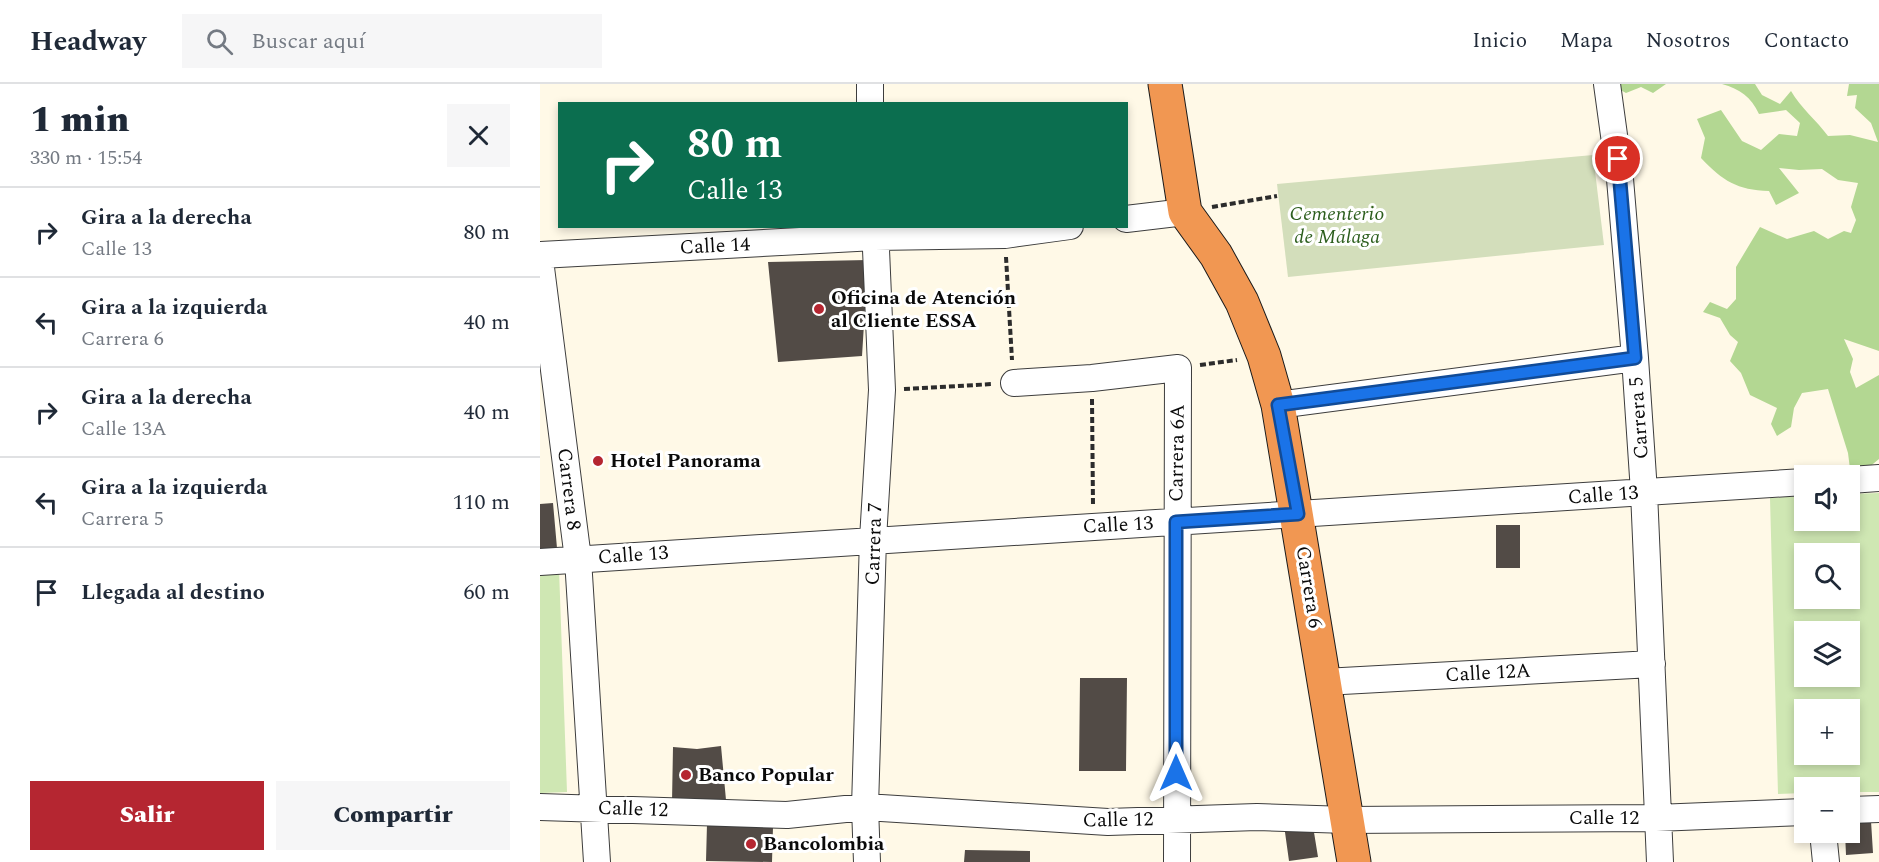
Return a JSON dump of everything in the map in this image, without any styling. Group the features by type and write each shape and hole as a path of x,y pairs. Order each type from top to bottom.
{"highway":[{"name":"Carrera 6","path":"1165,84 1185,212 1216,255 1242,302 1264,356 1278,405 1298,514 1354,862"}],"street":[{"path":"870,84 870,102"},
{"name":"Carrera 5","path":"1606,84 1620,179 1635,358 1644,492 1656,818 1660,862"},
{"path":"1128,219 1185,212"},
{"name":"Calle 14","path":"540,258 875,232 1005,236 1057,228"},
{"name":"Carrera 7","path":"867,862 865,807 873,539 882,390 875,232"},
{"name":"Carrera 8","path":"540,258 578,559 597,862"},
{"path":"1278,405 1635,358"},
{"path":"1014,383 1092,378 1178,368"},
{"name":"Carrera 6A","path":"1177,862 1178,368"},
{"path":"1860,479 1879,478"},
{"name":"Calle 13","path":"540,561 1794,483"},
{"name":"Calle 12A","path":"1324,682 1652,664"},
{"name":"Calle 12","path":"540,807 787,814 865,807 1108,822 1176,818 1347,820 1656,818 1794,812"},
{"path":"1860,810 1879,809"},
{"path":"1824,843 1826,862"}],"path":[{"path":"1185,212 1277,196"},
{"path":"882,390 1014,383 1005,236"},
{"path":"1178,368 1264,356"},
{"path":"1092,378 1093,527"}],"green space":[{"path":"1619,84 1666,84 1653,93 1641,87 1626,93 1615,87"},
{"path":"1722,84 1755,84 1762,95 1780,104 1791,91 1828,136 1850,135 1878,142 1871,123 1855,108 1857,95 1847,96 1849,84 1879,84 1879,351 1844,339 1853,359 1850,372 1856,388 1879,375 1879,459 1868,468 1850,465 1848,453 1828,389 1802,393 1794,408 1791,427 1777,436 1771,424 1777,408 1750,395 1741,373 1730,361 1738,342 1730,335 1720,318 1703,312 1710,302 1727,309 1736,299 1736,267 1760,227 1787,239 1814,231 1828,239 1844,231 1851,233 1856,220 1851,207 1858,183 1838,180 1822,169 1779,168 1799,193 1776,205 1769,191 1748,189 1731,183 1716,173 1701,158 1705,138 1697,119 1721,110 1742,141 1761,150 1779,134 1797,136 1800,123 1786,110 1759,114 1744,94"},
{"name":"Cementerio de Málaga","path":"1593,155 1604,245 1288,277 1277,184"},
{"path":"1879,493 1879,792 1860,792 1860,777 1794,777 1794,793 1778,794 1770,498 1794,497 1794,531 1860,531 1860,494"},
{"path":"559,569 567,792 540,793 540,570"}],"building":[{"name":"Oficina de Atención al Cliente ESSA","path":"868,260 862,356 778,362 768,262"},
{"path":"553,503 557,548 540,550 540,504"},
{"path":"1496,525 1520,525 1520,568 1496,568"},
{"path":"1080,678 1127,678 1126,771 1079,771"},
{"path":"721,746 726,800 672,802 673,747 697,749"},
{"path":"1312,820 1318,857 1289,861 1284,825"},
{"path":"1871,821 1873,853 1846,855 1845,843 1860,843 1860,822"},
{"name":"Bancolombia","path":"707,824 773,827 772,862 706,861"},
{"path":"965,850 1030,851 1030,862 964,862"}],"place":[{"name":"Oficina de Atención al Cliente ESSA","path":"819,309"},
{"name":"Hotel Panorama","path":"598,461"},
{"name":"Banco Popular","path":"686,775"},
{"name":"Bancolombia","path":"751,844"}],"route":[{"path":"1176,773 1176,522 1298,514 1278,405 1635,358 1618,159"}]}
